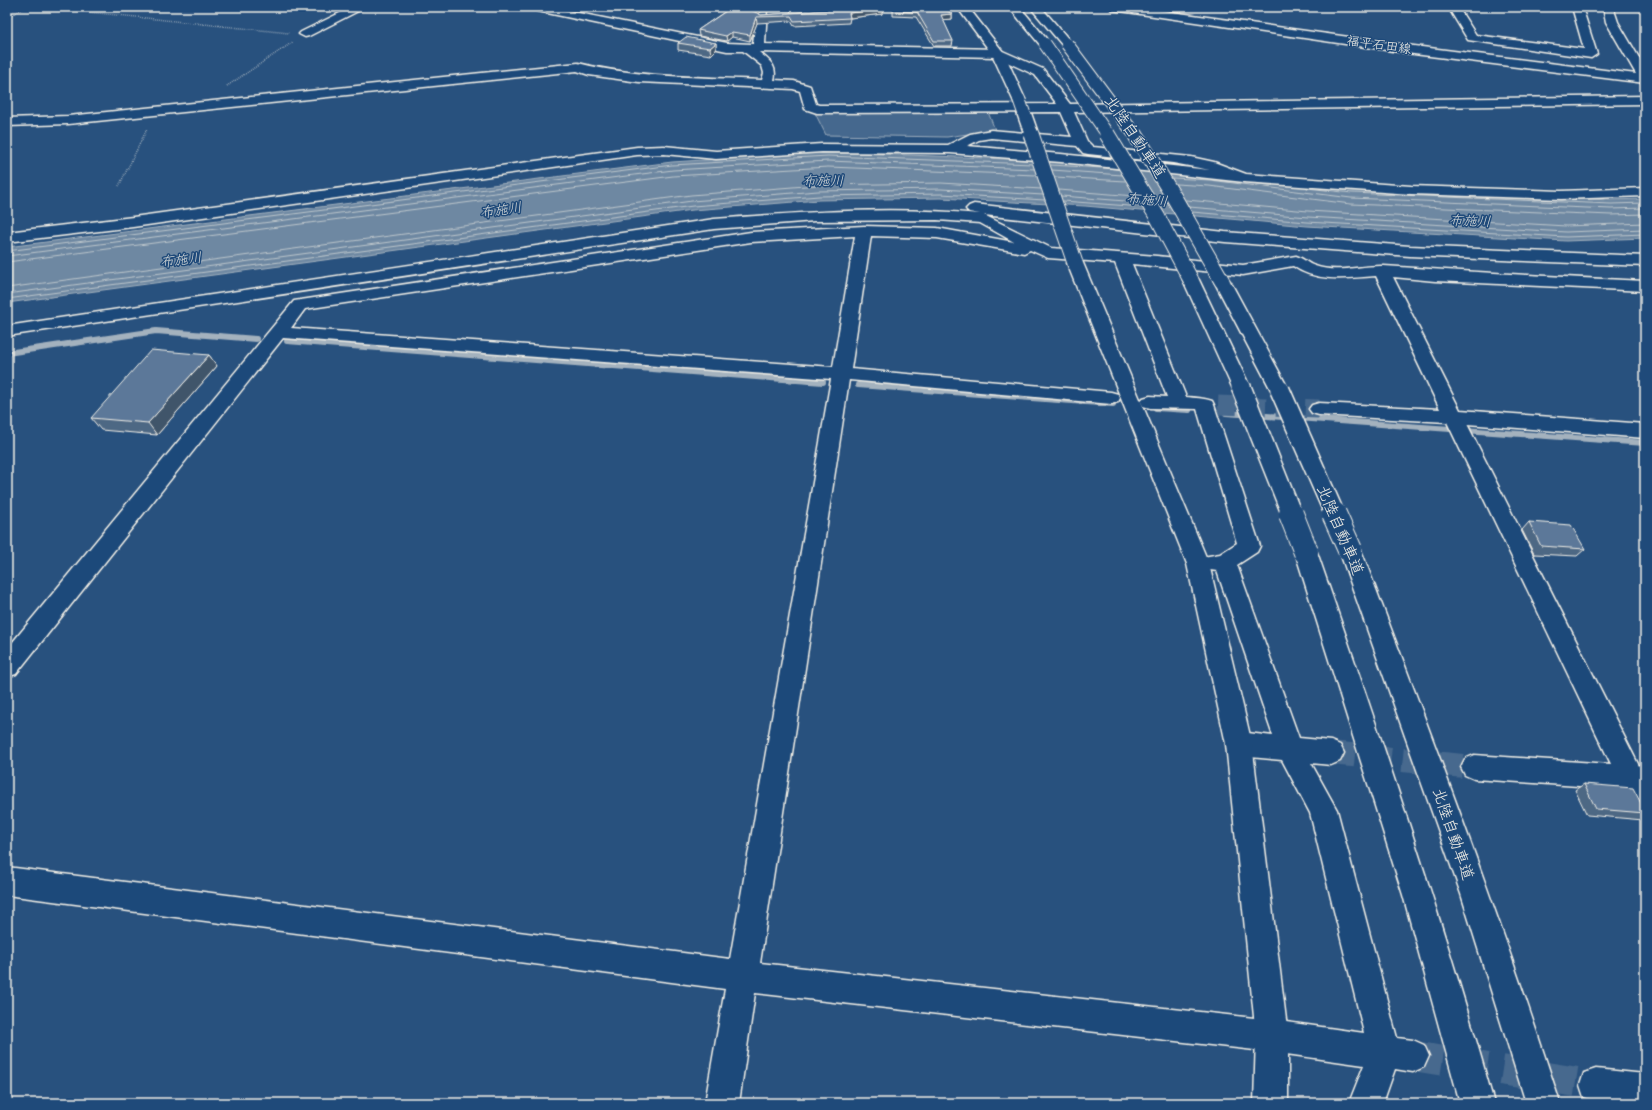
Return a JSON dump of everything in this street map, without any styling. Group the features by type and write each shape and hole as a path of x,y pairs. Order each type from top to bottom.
{"main road":[{"path":"305,34 361,7"},
{"path":"533,7 727,47 998,53 1039,72 1066,108 1081,142 1088,150 1201,163 1225,169 1244,178"},
{"path":"962,7 998,53 1019,99 1075,263 1198,564 1239,744 1272,1036 1271,1103"},
{"name":"北陸自動車道","path":"1014,7 1045,44 1114,143 1152,207 1191,280 1241,387 1306,552 1367,732 1452,1008 1477,1103"},
{"name":"北陸自動車道","path":"1035,7 1067,44 1144,149 1182,209 1280,390 1350,550 1419,738 1521,1028 1543,1103"},
{"name":"福平石田線","path":"1113,7 1406,49 1645,79"},
{"path":"1453,7 1472,38 1591,54 1577,7"},
{"path":"1608,7 1612,22 1645,79"},
{"path":"753,48 761,12 776,15"},
{"path":"753,48 768,65 770,73 767,84"},
{"path":"7,122 68,120 578,67 589,71 639,78 794,85 806,89 810,106 817,109 1066,108 1645,100"},
{"path":"950,149 975,137 991,134 1081,142"},
{"path":"7,237 133,222 637,151 664,150 716,155 822,148 950,149 1015,152 1110,165 1244,178 1411,190 1560,195 1645,192"},
{"path":"7,320 689,219 801,207 962,208 1225,237 1410,251 1645,261"},
{"path":"7,331 714,224 815,216 937,215 983,219 1048,253"},
{"path":"722,1103 842,374 864,231"},
{"path":"7,667 300,305 752,237 864,231 937,233 1048,253 1243,270 1328,254 1448,262 1645,271"},
{"path":"1122,259 1179,403"},
{"path":"1296,261 1310,270 1334,274 1382,271 1435,276 1645,286"},
{"path":"1382,271 1452,416 1638,777 1645,806"},
{"path":"278,332 842,374 1111,398"},
{"path":"1150,402 1212,405 1249,546 1225,562 1198,564"},
{"path":"1319,409 1452,416 1645,431"},
{"path":"1225,562 1290,749 1323,810 1399,1054"},
{"path":"1239,744 1331,753"},
{"path":"1474,767 1638,777"},
{"path":"7,881 743,976 1272,1036 1399,1054"},
{"path":"1366,1103 1399,1054"},
{"path":"1596,1085 1645,1090"}],"path":[{"path":"7,17 27,7"},
{"path":"41,7 305,34"},
{"path":"197,106 305,34"},
{"path":"119,186 156,111"}],"shaded area":[{"path":"814,111 988,112 995,130 947,137 826,135"}],"water":[{"name":"布施川","path":"828,152 986,158 1211,171 1352,189 1611,200 1645,199 1645,238 1566,241 1307,226 1085,206 941,198 819,200 693,210 7,303 7,247 672,162"}],"building":[{"path":"732,7 760,7 753,11 761,15 831,10 834,7 882,7 883,9 849,13 850,18 794,21 791,16 756,17 750,35 732,32 726,36 698,30"},
{"path":"894,7 942,7 952,14 941,15 953,41 934,41 917,12 893,11"},
{"path":"686,37 716,43 710,48 678,43"},
{"path":"151,350 209,355 148,423 91,418"},
{"path":"1529,522 1571,525 1585,549 1541,546"},
{"path":"1584,784 1633,788 1645,810 1645,813 1596,809"}],"waterway":[{"path":"7,353 156,331 256,339"},
{"path":"287,341 823,382"},
{"path":"858,385 1113,404"},
{"path":"1156,408 1189,410"},
{"path":"1226,413 1645,443"}],"tunnel":[{"path":"1218,405 1319,409"},
{"path":"1331,753 1474,767"},
{"path":"1413,1056 1596,1085"}]}
